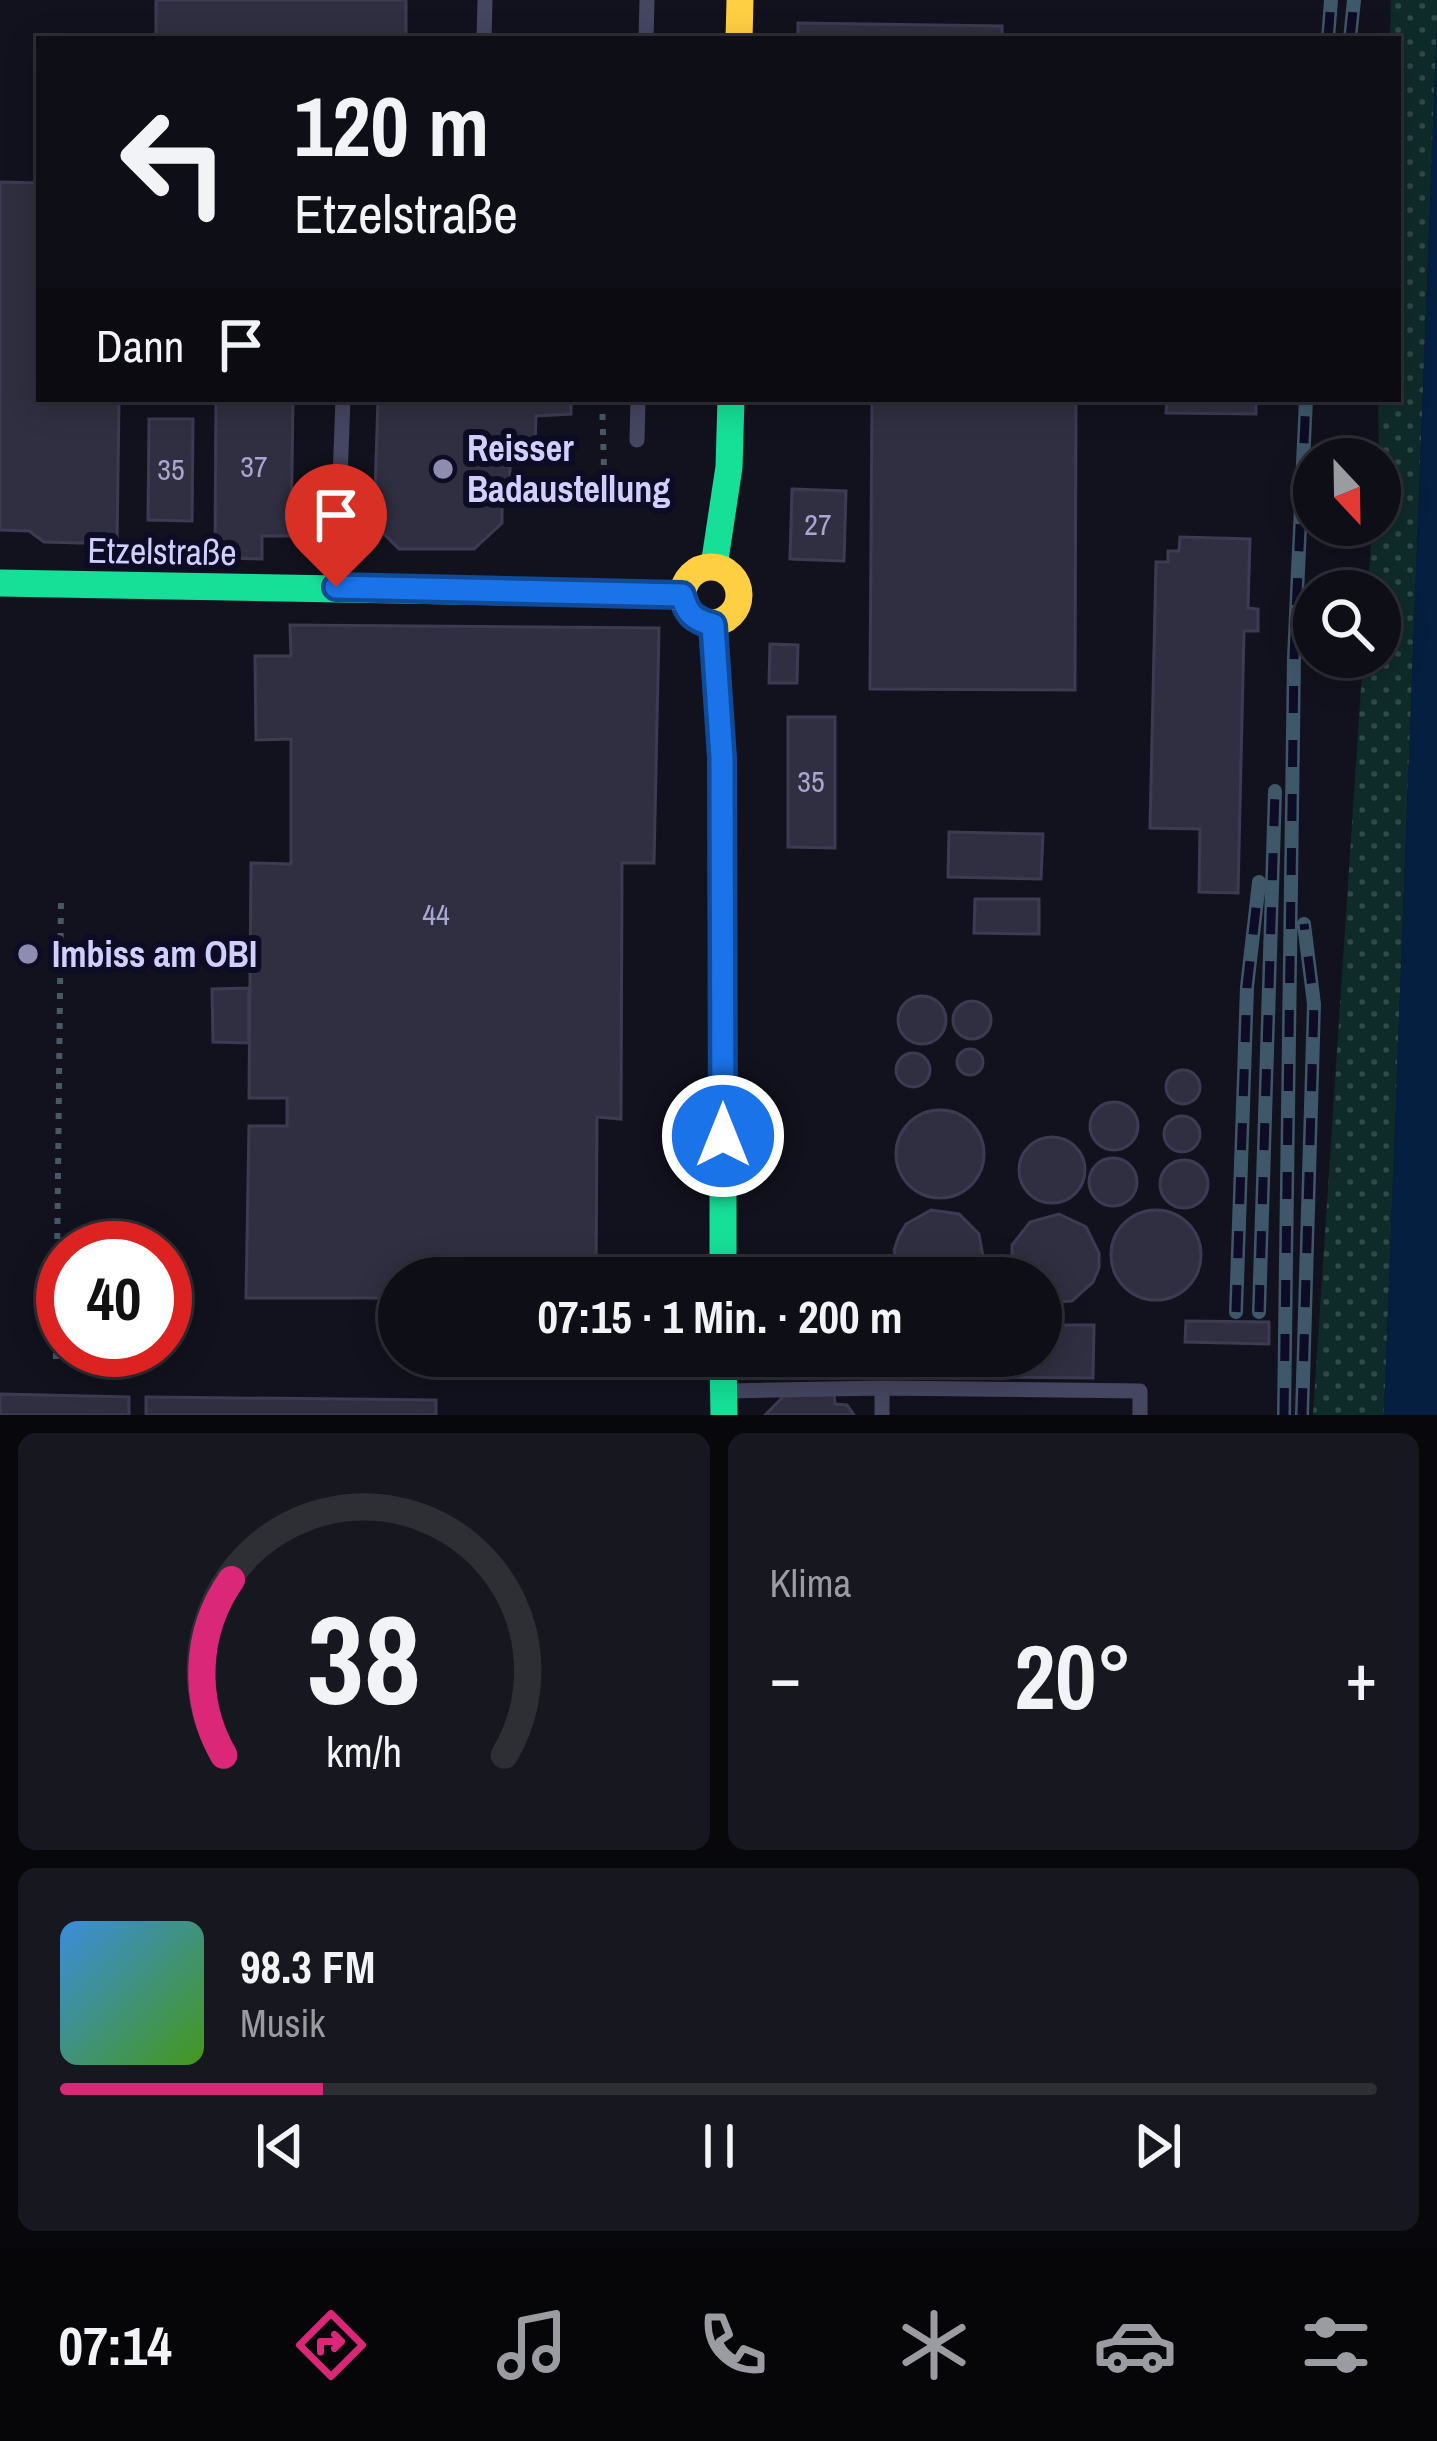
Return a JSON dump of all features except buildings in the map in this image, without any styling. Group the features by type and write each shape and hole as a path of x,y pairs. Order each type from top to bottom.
{"street":[{"path":"740,0 740,36"},
{"path":"714,566 730,467 731,402"},
{"path":"714,566 733,576 741,596 733,616 713,625 697,621 686,610 682,595 698,569 714,566"},
{"name":"Etzelstraße","path":"0,583 682,595"},
{"path":"713,625 722,758 723,1257"}],"lane":[{"path":"484,36 485,0"},
{"path":"646,0 646,36"},
{"path":"336,587 343,402"},
{"path":"638,402 638,440"},
{"path":"882,1388 882,1415"},
{"path":"724,1403 882,1388 1141,1391 1140,1415"}],"path":[{"path":"602,402 605,502"},
{"path":"57,1221 61,898"}],"green space":[{"path":"1391,0 1437,0 1384,1415 1313,1415 1362,678 1401,678 1401,570 1369,570 1371,546 1401,546 1401,438 1379,438 1378,402 1401,402 1401,36 1390,36"}],"water":[{"path":"1437,21 1437,1415 1384,1415"}],"railway":[{"path":"1328,36 1331,0"},
{"path":"1350,36 1354,0"},
{"path":"1284,1415 1294,657 1306,402"},
{"path":"1259,1312 1275,791"},
{"path":"1236,1312 1247,987 1259,882"},
{"path":"1302,1415 1314,1004 1304,924"}],"traffic: fast":[{"path":"714,566 729,467 731,402"},
{"path":"0,583 682,595"},
{"path":"723,1039 723,1257"},
{"path":"723,1377 724,1415"}],"traffic: slow":[{"path":"739,36 740,0"},
{"path":"711,567 731,575 739,595 731,615 711,623 691,615 683,595 691,575 711,567"}],"traffic: jam":[{"path":"713,625 722,758 723,1039"}],"place":[{"name":"Reisser Badaustellung","path":"443,469"},
{"name":"Imbiss am OBI","path":"28,954"}],"route":[{"path":"336,587 682,595 686,610 697,621 713,625 722,758 723,1136"}]}
